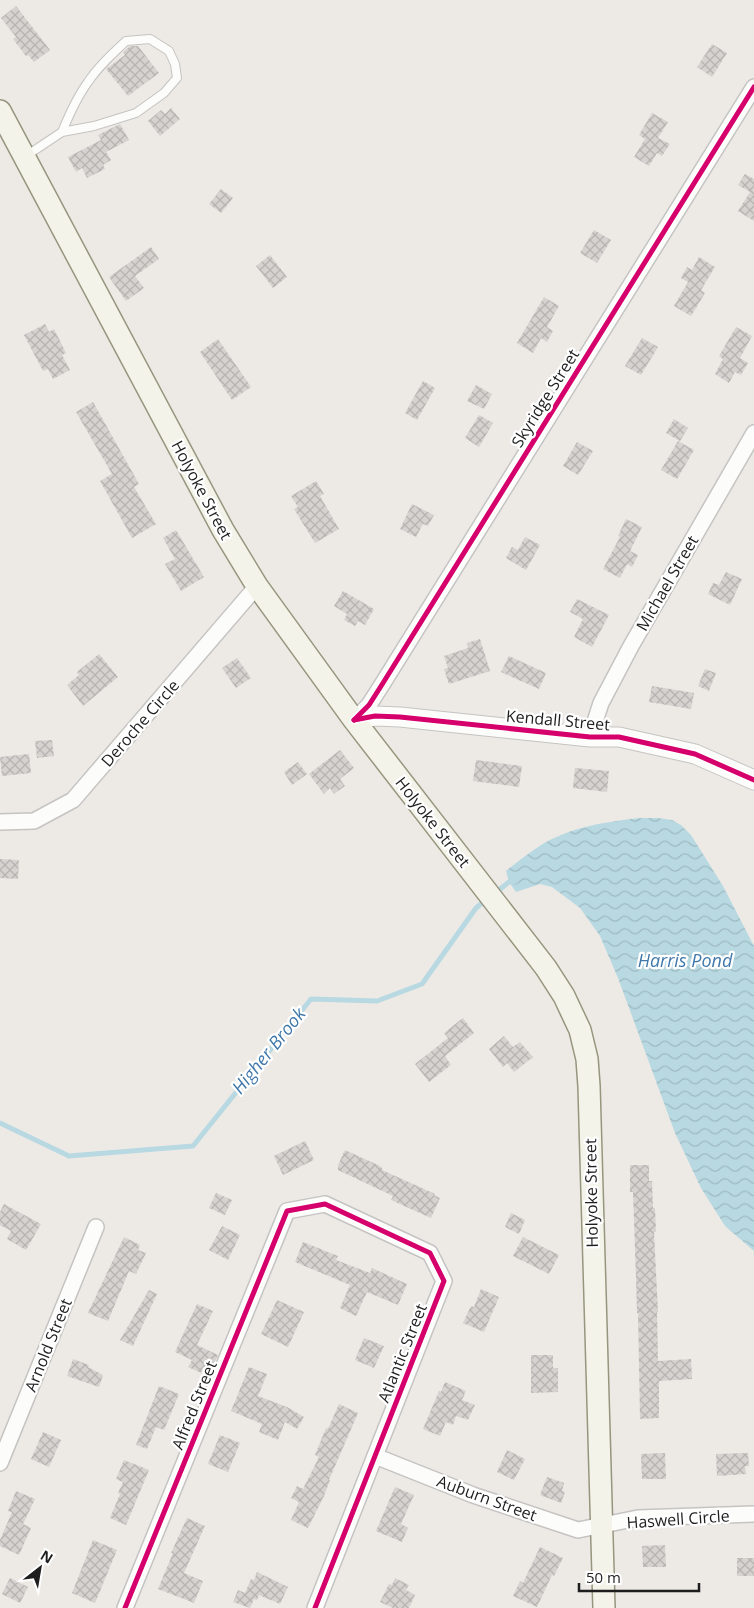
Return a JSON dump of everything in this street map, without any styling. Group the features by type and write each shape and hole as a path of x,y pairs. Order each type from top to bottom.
{"main road":[{"name":"Holyoke Street","path":"0,111 218,522 257,586 354,720 546,968 564,996 580,1030 587,1059 589,1086 604,1608"}],"street":[{"name":"Skyridge Street","path":"354,720 369,705 383,683 754,86"},
{"name":"Michael Street","path":"590,737 601,703 631,646 754,433"},
{"name":"Deroche Circle","path":"0,822 34,821 72,800 257,586"},
{"name":"Kendall Street","path":"354,720 375,716 400,717 590,737 619,737 695,754 754,780"},
{"name":"Atlantic Street","path":"287,1211 325,1204 430,1253 444,1281 315,1608"},
{"name":"Alfred Street","path":"125,1608 287,1211"},
{"name":"Arnold Street","path":"0,1463 96,1227"},
{"name":"Auburn Street","path":"375,1456 474,1495 578,1530 602,1527"},
{"name":"Haswell Circle","path":"602,1527 638,1518 754,1514"}],"lane":[{"path":"25,157 62,132 94,126 136,113 164,93 177,78 175,64 169,52 150,39 126,40 99,67 87,83 73,106 62,132"}],"water":[{"name":"Harris Pond","path":"639,818 672,820 681,825 691,835 723,886 754,946 754,1251 725,1226 701,1188 675,1133 618,978 600,936 580,908 552,887 540,884 516,892 509,882 506,871 541,845 564,834 601,824"}],"building":[{"path":"16,6 50,50 34,62 28,55 26,56 13,39 16,37 1,18"},
{"path":"712,44 727,53 712,77 697,67"},
{"path":"130,46 138,46 159,73 128,96 106,69 125,55 123,52"},
{"path":"171,108 180,119 160,136 148,121 161,110 165,114"},
{"path":"652,113 668,122 658,138 670,144 662,156 657,153 649,166 634,157 645,139 639,135"},
{"path":"120,124 129,140 106,152 111,160 103,165 105,169 87,178 82,168 76,172 68,157 101,140 98,135"},
{"path":"745,174 754,179 754,221 738,211 750,192 738,185"},
{"path":"221,189 233,198 221,213 209,204"},
{"path":"594,230 611,240 597,263 580,253"},
{"path":"151,247 159,259 135,276 144,288 126,301 109,277"},
{"path":"270,255 287,277 273,288 256,266"},
{"path":"699,257 715,267 701,290 705,293 691,316 674,306 688,282 681,278 687,267 692,270"},
{"path":"544,297 559,306 547,327 553,331 547,342 541,338 533,353 517,343"},
{"path":"45,324 49,332 54,329 66,353 62,355 70,370 53,379 48,369 43,371 24,335"},
{"path":"736,327 752,336 740,358 748,363 741,375 735,372 729,383 715,374 723,359 719,356"},
{"path":"642,338 658,347 641,375 625,366"},
{"path":"218,339 251,387 232,400 200,352"},
{"path":"423,381 435,388 417,420 405,413"},
{"path":"476,385 492,394 484,409 467,401"},
{"path":"93,402 139,484 134,487 156,524 132,538 100,481 112,474 76,412"},
{"path":"479,415 493,423 479,447 465,438"},
{"path":"674,419 688,428 680,441 666,433"},
{"path":"678,441 694,450 677,479 661,470"},
{"path":"577,442 593,451 578,475 563,466"},
{"path":"316,481 324,494 320,496 339,529 315,543 294,509 298,507 291,496"},
{"path":"412,504 434,515 428,526 423,524 416,537 400,529"},
{"path":"626,519 642,527 630,551 638,555 632,567 627,564 620,578 603,569 620,537 618,536"},
{"path":"176,530 204,577 181,591 165,564 175,559 163,538"},
{"path":"525,537 540,545 526,570 506,558 512,547 518,550"},
{"path":"726,572 742,579 730,605 708,594 713,583 719,585"},
{"path":"343,591 374,609 365,625 358,621 355,626 344,620 347,614 334,606"},
{"path":"577,599 609,615 592,647 574,637 583,619 570,612"},
{"path":"480,639 490,671 449,684 444,669 448,668 444,656 468,648 467,643"},
{"path":"99,654 118,677 83,706 67,685 79,675 77,672"},
{"path":"509,656 546,673 539,689 501,672"},
{"path":"237,658 251,678 236,688 222,668"},
{"path":"705,669 716,673 709,691 698,686"},
{"path":"652,686 694,693 691,709 649,702"},
{"path":"52,740 54,756 37,758 35,741"},
{"path":"340,750 354,768 340,779 345,786 334,794 330,788 324,794 309,774"},
{"path":"29,754 31,773 2,776 0,757"},
{"path":"476,760 522,766 519,787 473,781"},
{"path":"298,762 307,774 292,785 284,772"},
{"path":"575,768 609,771 607,792 573,788"},
{"path":"0,859 19,860 18,879 0,878"},
{"path":"463,1018 474,1033 445,1056 451,1065 429,1082 415,1064 448,1038 444,1033"},
{"path":"504,1036 513,1047 520,1042 533,1057 514,1072 507,1063 503,1067 489,1049"},
{"path":"305,1141 314,1160 283,1175 274,1156"},
{"path":"345,1150 380,1166 382,1170 435,1194 440,1198 431,1218 391,1200 393,1196 338,1170 338,1165"},
{"path":"630,1165 649,1165 649,1181 652,1181 656,1232 654,1232 658,1312 658,1361 691,1359 692,1379 659,1381 659,1418 640,1419 638,1313 633,1192 630,1192"},
{"path":"216,1193 232,1200 225,1215 209,1208"},
{"path":"4,1204 41,1224 26,1250 7,1239 11,1231 0,1225 0,1212"},
{"path":"511,1213 525,1220 519,1234 505,1227"},
{"path":"222,1226 240,1235 228,1260 209,1250"},
{"path":"124,1237 140,1245 138,1250 146,1253 136,1274 129,1271 108,1321 88,1313"},
{"path":"523,1237 559,1255 549,1274 513,1256"},
{"path":"303,1242 338,1256 336,1260 370,1273 372,1268 407,1284 398,1305 367,1292 356,1316 340,1308 350,1285 295,1262"},
{"path":"481,1289 499,1297 484,1332 463,1323 471,1306 474,1307"},
{"path":"149,1290 157,1294 133,1346 120,1340"},
{"path":"277,1300 304,1312 288,1347 261,1334"},
{"path":"197,1304 213,1311 197,1345 218,1355 211,1370 203,1367 201,1373 188,1367 192,1360 175,1352"},
{"path":"364,1338 384,1346 374,1368 355,1360"},
{"path":"531,1355 553,1355 553,1368 558,1368 558,1392 531,1393"},
{"path":"73,1359 89,1365 88,1367 103,1375 99,1387 67,1376"},
{"path":"249,1367 267,1374 258,1396 287,1407 304,1417 297,1429 285,1422 278,1440 259,1432 262,1424 231,1411"},
{"path":"445,1382 466,1391 462,1400 475,1405 468,1420 456,1416 453,1425 446,1422 440,1436 423,1429 439,1391 441,1392"},
{"path":"159,1386 179,1394 164,1430 156,1427 147,1449 136,1445"},
{"path":"339,1404 358,1413 324,1496 308,1528 291,1520 299,1502 291,1498 297,1486 303,1489 319,1457 315,1455 326,1428 328,1429"},
{"path":"43,1432 61,1440 49,1467 31,1459"},
{"path":"220,1435 240,1443 228,1472 208,1464"},
{"path":"507,1450 525,1459 514,1480 497,1472"},
{"path":"665,1453 666,1479 642,1479 641,1454"},
{"path":"748,1453 749,1466 745,1466 746,1474 717,1476 716,1454"},
{"path":"124,1460 149,1470 126,1525 110,1518 123,1482 116,1479"},
{"path":"547,1477 564,1483 562,1491 565,1492 561,1503 540,1495"},
{"path":"395,1487 414,1495 401,1524 408,1528 402,1542 376,1531"},
{"path":"16,1491 35,1499 23,1524 31,1528 19,1555 0,1546 0,1540 12,1512 8,1511"},
{"path":"187,1518 205,1526 184,1573 203,1581 194,1603 158,1589 173,1553 171,1553"},
{"path":"93,1540 117,1550 95,1603 72,1593"},
{"path":"665,1545 666,1567 643,1567 642,1546"},
{"path":"540,1547 563,1558 554,1576 552,1575 537,1607 513,1596 520,1581 523,1583"},
{"path":"737,1558 754,1558 754,1576 737,1576"},
{"path":"257,1572 288,1587 280,1604 259,1595 257,1600 254,1599 250,1608 233,1602 238,1590 245,1593 251,1579 254,1580"},
{"path":"10,1578 28,1587 20,1603 2,1594"},
{"path":"395,1578 409,1585 406,1590 415,1595 409,1608 393,1608 380,1602 389,1584 392,1585"}],"waterway":[{"name":"Higher Brook","path":"494,894 509,882 516,881"},
{"name":"Higher Brook","path":"0,1123 69,1156 193,1146 311,999 377,1001 422,984 476,908 487,899"}],"cycle path":[{"path":"354,720 369,705 383,683 754,87"},
{"path":"354,720 375,716 400,717 590,737 619,737 695,754 754,780"},
{"path":"125,1608 287,1211 325,1204 430,1253 444,1281 315,1608"}]}
